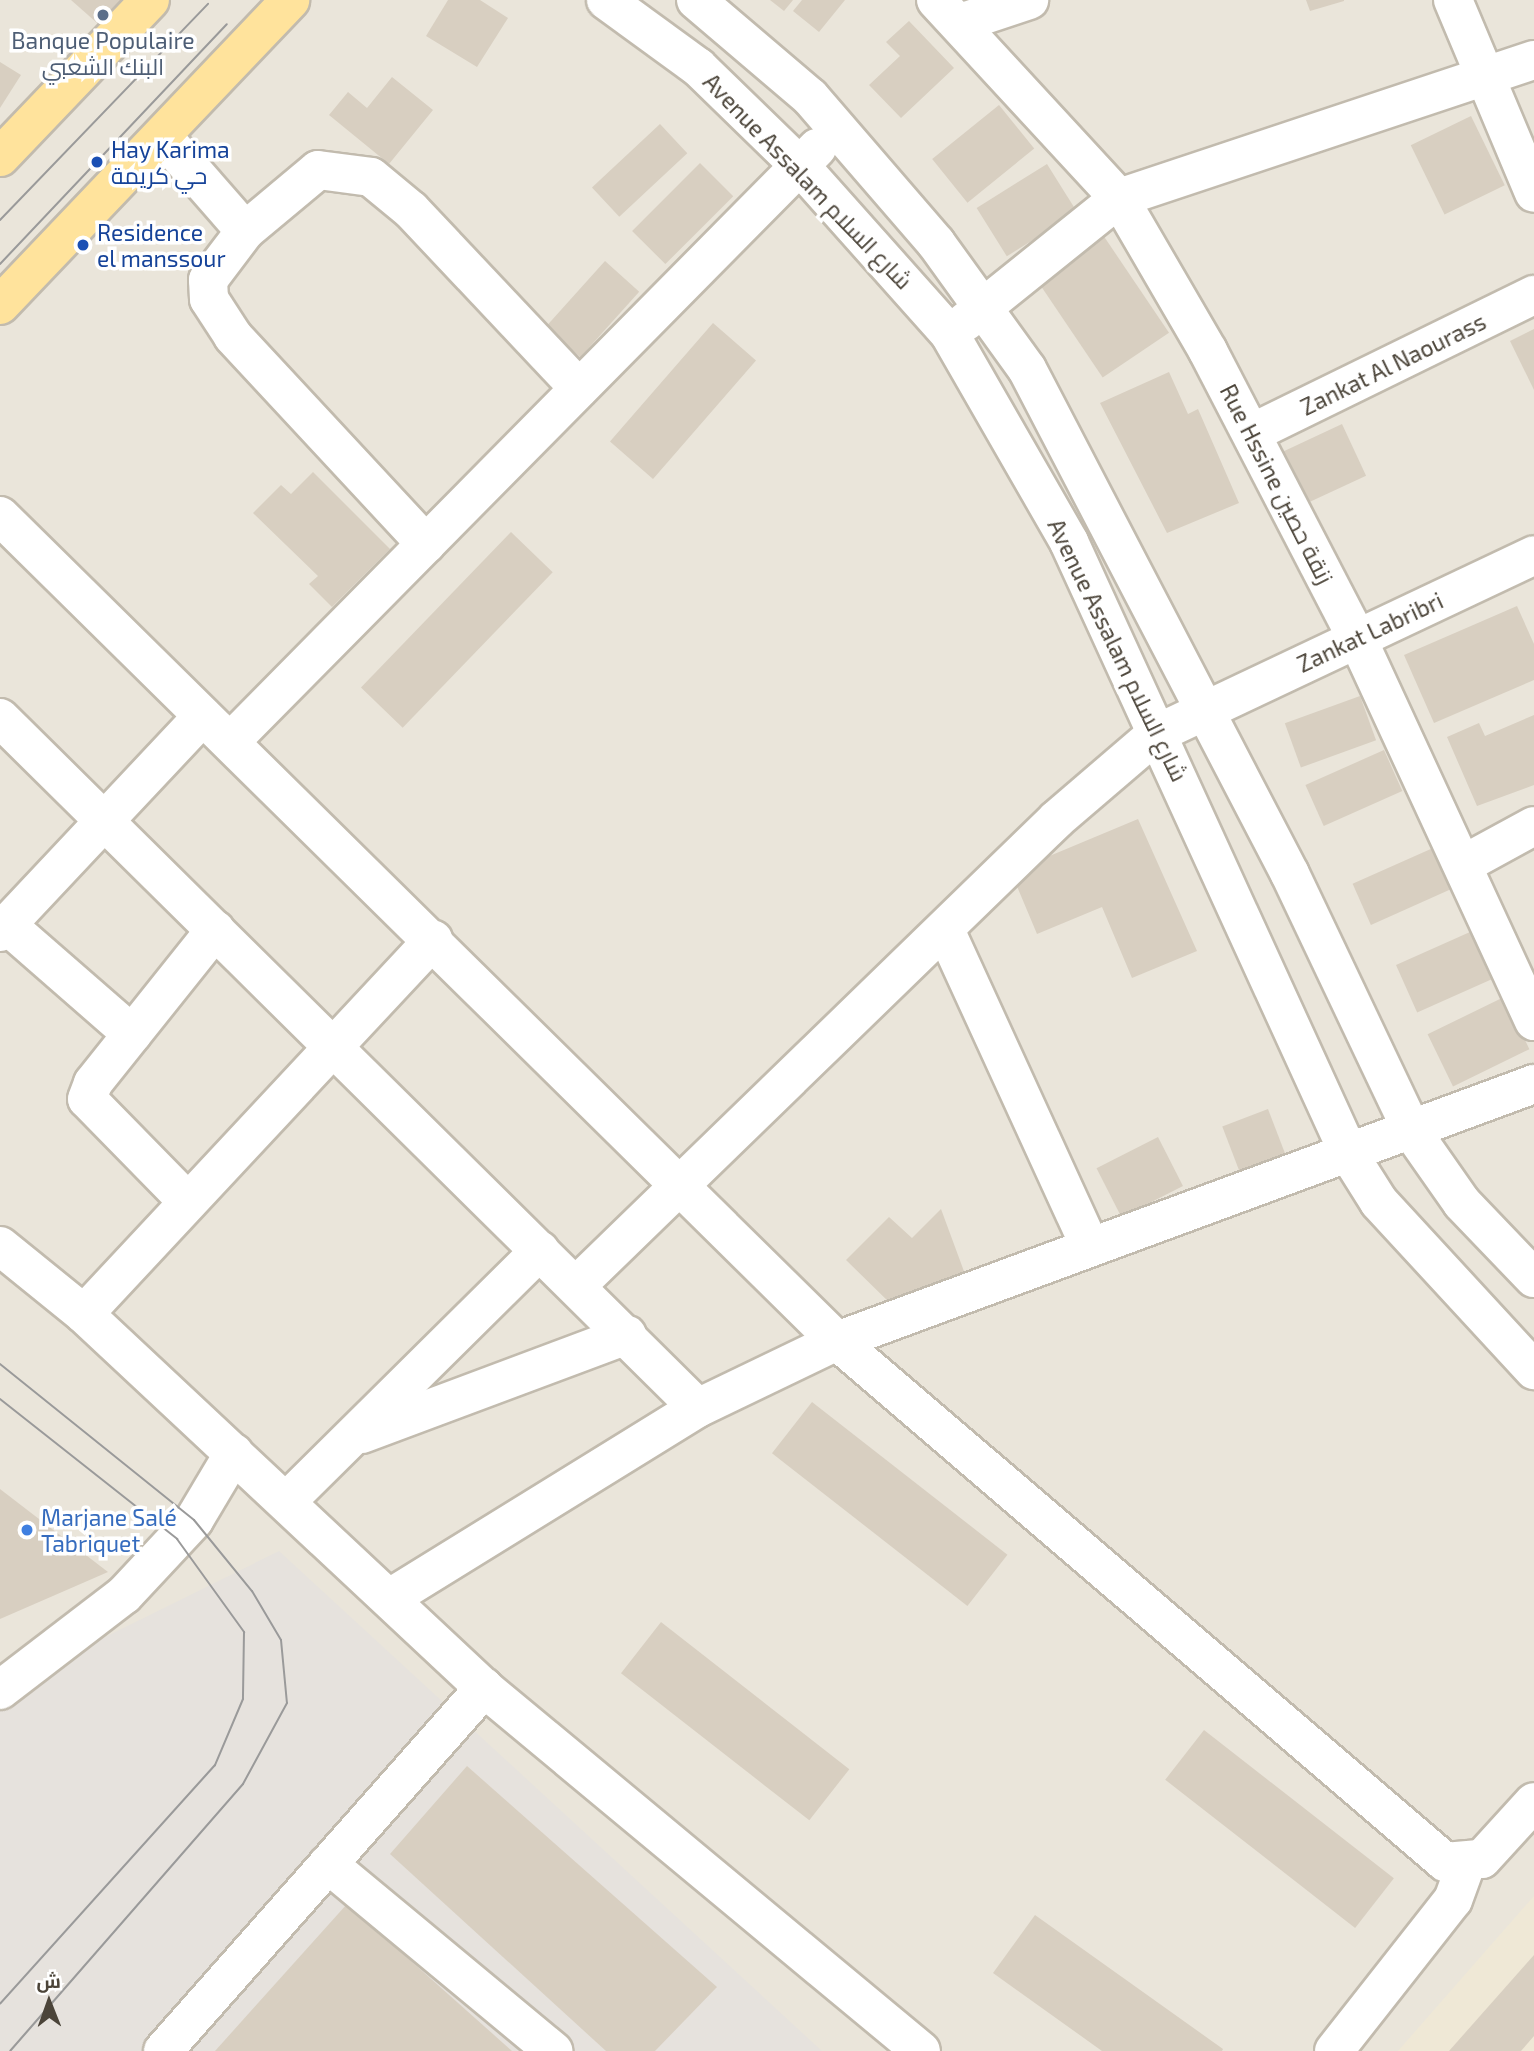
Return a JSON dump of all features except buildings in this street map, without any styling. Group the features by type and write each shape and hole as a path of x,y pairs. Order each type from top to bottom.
{"main road":[{"path":"0,156 150,0"},
{"path":"0,305 164,138 290,0"}],"street":[{"name":"Avenue Assalam شارع السلام","path":"606,0 698,67 801,167 949,333 1069,542 1350,1156 1379,1202 1534,1370"},
{"name":"Avenue Assalam شارع السلام","path":"696,0 777,64 836,127 985,306 1051,412 1204,707 1413,1133 1462,1203 1534,1278"},
{"path":"948,12 1029,0"},
{"path":"1453,0 1480,76 1534,193"},
{"name":"Rue Hssine زنقة حصين","path":"948,12 1119,198 1252,433 1357,638 1466,863 1534,1021"},
{"path":"949,333 1119,198 1534,60"},
{"path":"231,741 801,167 836,127"},
{"path":"164,138 245,231"},
{"path":"426,544 233,336 209,299 208,280 245,231 318,170 371,177 411,210 579,388"},
{"name":"Zankat Al Naourass","path":"1252,433 1534,295"},
{"path":"0,516 679,1182 837,1341 1445,1862 1466,1864 1482,1858 1534,1802"},
{"name":"Zankat Labribri","path":"576,1286 679,1182 946,932 1057,819 1156,733 1204,707 1534,555"},
{"path":"132,1034 4,928 203,716"},
{"path":"0,719 698,1408"},
{"path":"1466,863 1534,826"},
{"path":"187,1200 87,1099 132,1034 215,930"},
{"path":"946,932 1090,1246"},
{"path":"85,1314 187,1200 335,1050 433,940"},
{"path":"390,1598 698,1408 837,1341 1090,1246 1413,1133 1534,1085"},
{"path":"0,1246 85,1314 484,1688 921,2051"},
{"path":"287,1501 540,1251"},
{"path":"350,1438 626,1335"},
{"path":"0,1690 124,1595 194,1520 234,1453"},
{"path":"163,2051 484,1688"},
{"path":"328,1864 553,2051"},
{"path":"1334,2051 1452,1900 1466,1864"}],"shaded area":[{"path":"0,0 1534,0 1534,2051 0,2051"},
{"path":"279,1551 822,2051 0,2051 0,1689"},
{"path":"1534,1896 1534,2051 1398,2051"}],"tram line":[{"path":"0,220 208,4"},
{"path":"0,264 227,24"},
{"path":"0,1364 194,1520 252,1591 281,1640 287,1703 243,1784 10,2051"},
{"path":"0,1399 177,1539 244,1632 243,1699 215,1765 0,2004"}],"place":[{"name":"Banque Populaire البنك الشعبي","path":"103,15"},
{"name":"Hay Karima حي كريمة","path":"97,162"},
{"name":"Residence el manssour","path":"83,245"},
{"name":"Marjane Salé Tabriquet","path":"27,1530"}]}
